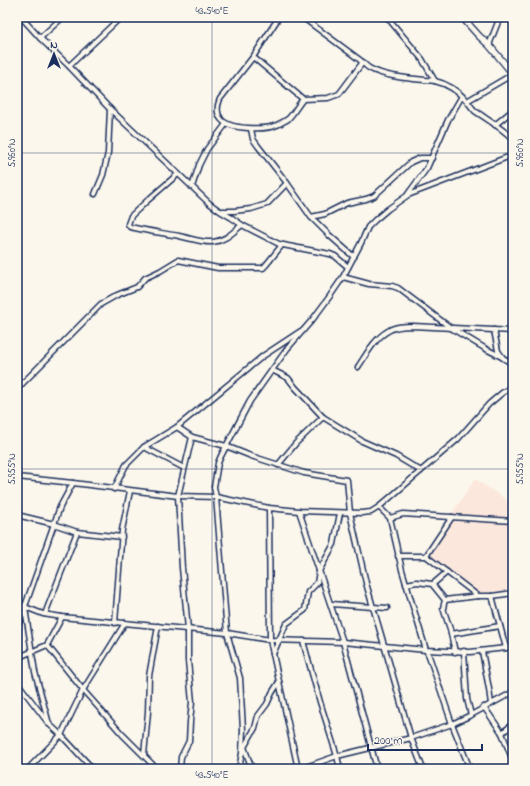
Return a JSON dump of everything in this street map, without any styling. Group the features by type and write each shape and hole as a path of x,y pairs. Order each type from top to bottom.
{"main road":[{"path":"462,17 513,74"}],"street":[{"path":"21,17 110,109 209,203 242,225 282,245 330,254 335,256 348,267"},
{"path":"40,38 63,17"},
{"path":"69,66 121,17"},
{"path":"279,17 254,56 220,99 216,107 221,120 226,124 241,128 265,128 275,126 288,119 303,98"},
{"path":"302,17 368,67 384,74 441,82 462,96 473,109 513,140"},
{"path":"387,17 422,59 435,81"},
{"path":"489,46 500,17"},
{"path":"254,56 303,98 328,98 339,94 362,62"},
{"path":"467,101 513,74"},
{"path":"408,195 427,168 448,120 462,96"},
{"path":"95,194 103,175 108,153 110,109"},
{"path":"495,125 513,110"},
{"path":"192,187 207,149 226,124"},
{"path":"251,129 253,139 288,183 311,217 354,257"},
{"path":"242,753 243,729 240,678 227,633 214,487 218,463 250,401 343,277 368,227 388,208 408,195 513,155"},
{"path":"311,217 324,214 347,203 374,196 411,162 420,158 432,158"},
{"path":"178,174 131,216 128,224 130,227 139,230 213,242 225,238 242,225"},
{"path":"220,211 234,211 267,204 288,183"},
{"path":"17,389 102,304 117,295 137,287 145,278 178,260 218,268 263,268 282,245"},
{"path":"343,277 369,284 398,288 451,328 513,364"},
{"path":"358,367 378,338 388,330 397,327 413,326 513,331"},
{"path":"114,489 126,465 144,447 177,427 263,356 304,329"},
{"path":"494,330 498,351 502,357"},
{"path":"272,370 288,378 323,417 362,441 396,456 421,471"},
{"path":"17,477 178,496 216,497 269,508 299,511 340,513 371,512 379,507 458,439 489,404 513,386"},
{"path":"278,464 323,417"},
{"path":"177,427 192,437 226,446 251,456 304,473 347,480 350,513 366,583 412,738 424,769"},
{"path":"180,769 181,757 189,741 192,702 178,496 192,437"},
{"path":"144,447 184,468"},
{"path":"17,629 60,507 73,483"},
{"path":"115,623 122,537 130,491"},
{"path":"379,507 390,518 398,556 426,650 452,724 470,769"},
{"path":"269,508 270,640 299,769 337,756 412,738 452,724 513,692"},
{"path":"299,511 343,642 370,748 377,769"},
{"path":"273,654 286,624 305,610 308,592 317,583 319,571 334,544 340,513"},
{"path":"390,518 403,514 513,521"},
{"path":"17,515 54,524 77,532 122,537"},
{"path":"426,556 452,517"},
{"path":"45,614 77,532"},
{"path":"398,556 426,556 478,596"},
{"path":"433,584 447,572"},
{"path":"406,584 417,582 433,584 445,600"},
{"path":"445,600 513,593"},
{"path":"492,596 506,648"},
{"path":"445,600 443,608 455,652"},
{"path":"17,601 25,607 45,614 62,617 227,633 270,640 343,642 455,652 482,651 513,646"},
{"path":"331,604 387,608"},
{"path":"25,607 35,672 49,724"},
{"path":"17,658 47,645 62,617"},
{"path":"28,769 61,735 84,690 125,623"},
{"path":"144,755 148,712 149,676 158,626"},
{"path":"451,634 500,626"},
{"path":"303,641 340,769"},
{"path":"47,645 122,734 157,769"},
{"path":"464,651 468,699 471,715"},
{"path":"482,651 491,704"},
{"path":"17,682 49,724 93,769"},
{"path":"239,769 244,747 255,728 258,716 267,704 279,682"},
{"path":"484,707 502,733 513,761"},
{"path":"502,733 513,724"},
{"path":"244,747 252,769"}],"shaded area":[{"path":"475,479 513,504 513,593 479,596 427,560 427,551"}]}
